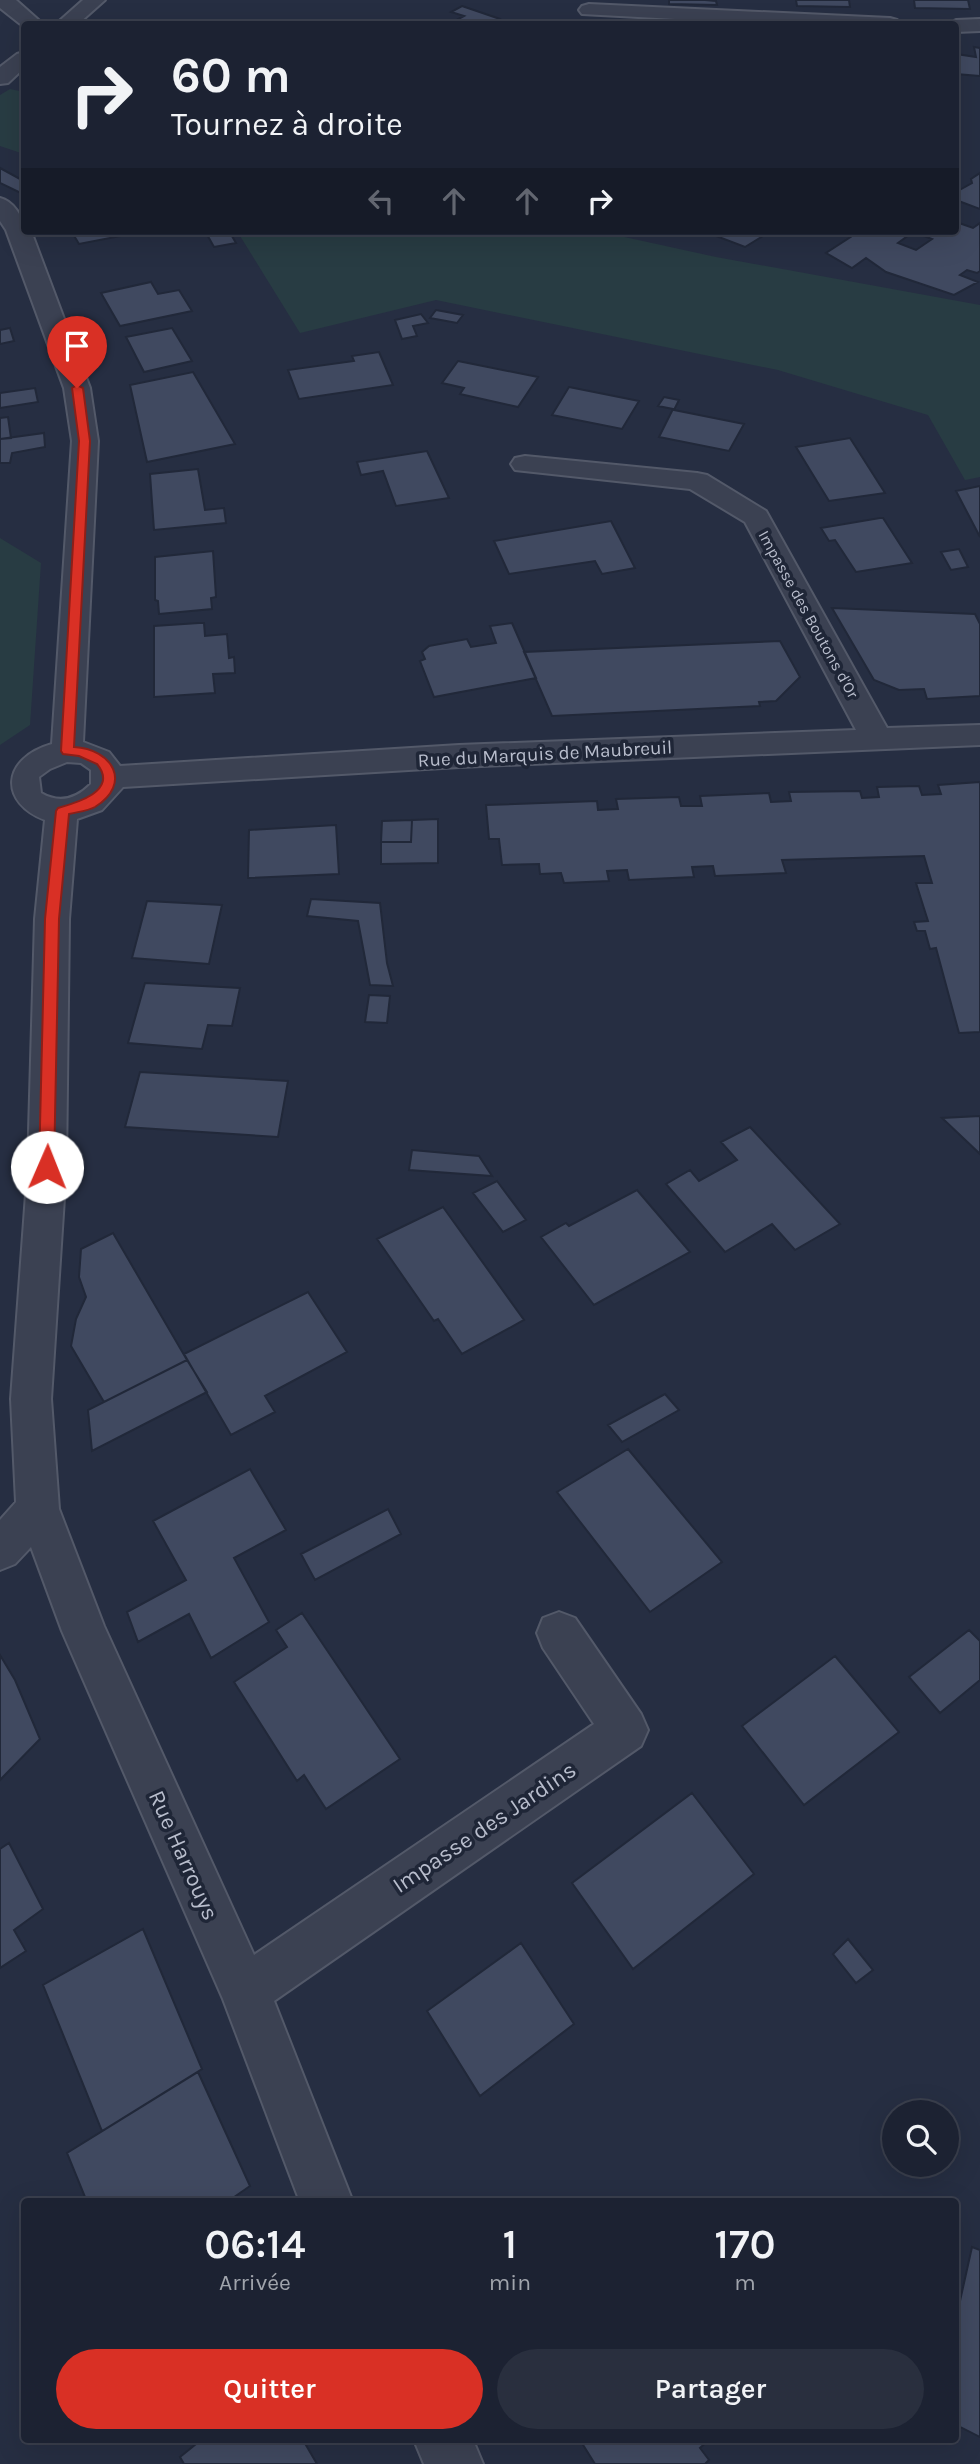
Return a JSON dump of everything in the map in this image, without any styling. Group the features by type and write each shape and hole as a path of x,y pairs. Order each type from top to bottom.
{"street":[{"path":"3,0 29,21"},
{"path":"70,21 94,0"},
{"path":"588,11 803,21"},
{"path":"959,26 980,24"},
{"path":"0,78 21,60"},
{"path":"0,205 18,229 68,363 77,388 85,441 68,751"},
{"name":"Impasse des Boutons d'Or","path":"525,464 697,481 756,517 877,739"},
{"name":"Rue du Marquis de Maubreuil","path":"109,777 459,756 980,735"},
{"path":"68,751 81,752 102,761 108,768 109,777 107,787 90,804 62,811 37,807 10,787 40,759 68,751"},
{"name":"Rue Harrouys","path":"62,811 52,919 47,1167 31,1399 38,1509 84,1630 245,1991 325,2198"},
{"path":"0,1550 38,1509"},
{"name":"Impasse des Jardins","path":"245,1991 625,1730 559,1633"},
{"path":"444,2443 455,2464"}],"shaded area":[{"path":"10,89 21,91 21,153 0,146 0,95"},
{"path":"239,235 615,235 716,257 980,305 980,477 965,480 928,415 778,370 436,300 300,333"},
{"path":"0,538 41,563 30,725 0,745"}],"building":[{"path":"669,0 716,1 717,5 669,4"},
{"path":"796,0 849,0 850,7 797,6"},
{"path":"914,0 968,0 970,9 915,8"},
{"path":"462,6 503,21 455,21 464,16 451,12"},
{"path":"974,47 980,48 980,76 959,74 959,54 976,57"},
{"path":"0,168 21,178 21,193 0,183"},
{"path":"980,173 980,209 959,201 959,190 972,183 971,179"},
{"path":"959,223 973,228 980,223 980,271 977,273 967,270 960,275 978,282 954,295 886,272 866,258 852,268 826,253 852,236 909,235 898,243 916,250 932,239 921,235 959,235"},
{"path":"74,235 126,235 79,244"},
{"path":"207,235 231,235 236,243 214,247"},
{"path":"714,235 764,235 745,247"},
{"path":"151,282 158,294 179,290 192,311 120,326 101,293"},
{"path":"436,310 463,315 457,323 430,318"},
{"path":"421,314 428,323 413,326 417,336 402,339 395,320"},
{"path":"10,328 14,341 0,344 0,330"},
{"path":"172,328 192,361 144,372 126,337"},
{"path":"379,352 393,385 299,399 288,370 354,361 352,356"},
{"path":"458,361 538,377 518,407 460,394 464,388 442,383"},
{"path":"193,372 235,444 147,462 130,385"},
{"path":"569,387 639,401 622,429 552,415"},
{"path":"35,388 38,402 0,408 0,393"},
{"path":"664,397 679,400 674,410 744,424 729,451 659,437 673,409 658,406"},
{"path":"8,417 11,438 0,439 0,418"},
{"path":"44,433 45,447 12,453 10,463 0,463 0,439"},
{"path":"850,438 885,493 829,501 796,447"},
{"path":"427,451 449,498 396,506 383,471 361,475 357,462"},
{"path":"198,469 205,510 224,508 226,523 154,530 150,474"},
{"path":"980,486 980,537 956,491"},
{"path":"883,518 912,563 856,572 835,540 829,541 821,528"},
{"path":"611,521 635,568 602,574 595,561 509,574 494,541"},
{"path":"959,549 968,567 951,570 941,552"},
{"path":"213,551 216,597 211,598 212,609 159,614 158,601 155,600 155,557"},
{"path":"832,608 975,614 980,624 980,696 927,699 924,689 899,690 874,680"},
{"path":"204,623 205,636 227,634 229,658 234,657 235,673 213,674 215,693 154,697 154,626"},
{"path":"512,623 536,678 434,697 420,661 425,659 422,652 429,646 467,639 471,647 496,643 490,626"},
{"path":"780,641 800,677 776,701 759,702 760,706 552,716 524,652"},
{"path":"980,782 980,1032 959,1033 936,948 930,949 925,931 917,931 914,922 928,921 916,883 932,883 924,856 782,860 786,873 715,876 713,866 692,867 694,877 629,880 627,870 607,871 609,881 564,883 561,873 540,874 539,864 502,865 499,839 489,839 486,805 597,801 598,810 618,809 616,799 679,797 681,806 702,806 700,796 769,793 771,802 791,801 789,792 860,791 862,798 879,797 877,787 919,786 922,795 941,794 938,785"},
{"path":"438,819 438,863 381,864 381,842 411,842 412,820"},
{"path":"412,820 411,842 381,842 382,821"},
{"path":"336,825 339,874 248,878 249,830"},
{"path":"311,899 380,903 387,963 393,986 370,985 358,921 307,916"},
{"path":"147,901 222,905 209,964 132,958"},
{"path":"145,983 240,988 232,1026 208,1025 202,1049 128,1043"},
{"path":"369,995 390,996 387,1023 365,1022"},
{"path":"140,1072 288,1081 278,1137 125,1127"},
{"path":"980,1116 980,1154 942,1118"},
{"path":"750,1127 840,1224 795,1250 772,1224 725,1252 666,1184 690,1170 699,1181 737,1160 721,1142"},
{"path":"412,1150 479,1156 492,1176 409,1170"},
{"path":"497,1181 526,1220 503,1232 473,1193"},
{"path":"637,1190 690,1252 594,1305 541,1237 566,1223 569,1226"},
{"path":"443,1207 524,1320 462,1354 438,1319 434,1321 377,1239"},
{"path":"113,1233 187,1360 104,1402 71,1346 76,1319 86,1297 79,1277 81,1249"},
{"path":"308,1292 347,1352 265,1396 275,1412 231,1435 184,1354"},
{"path":"187,1360 207,1392 92,1451 88,1410"},
{"path":"665,1394 679,1410 622,1442 608,1425"},
{"path":"628,1449 722,1562 650,1612 557,1492"},
{"path":"250,1469 286,1530 234,1558 269,1622 211,1658 189,1614 138,1642 127,1612 186,1580 153,1521"},
{"path":"388,1509 401,1534 315,1580 301,1554"},
{"path":"302,1613 400,1759 326,1809 304,1775 297,1781 234,1682 287,1647 276,1630"},
{"path":"969,1630 980,1641 980,1680 940,1713 909,1677"},
{"path":"0,1655 15,1680 40,1739 0,1780"},
{"path":"835,1656 899,1732 804,1805 742,1726"},
{"path":"692,1793 754,1874 633,1969 572,1883"},
{"path":"9,1843 43,1909 14,1930 26,1951 0,1968 0,1849"},
{"path":"143,1929 202,2069 102,2131 43,1985"},
{"path":"848,1939 873,1970 856,1983 833,1954"},
{"path":"521,1943 574,2024 480,2096 427,2011"},
{"path":"198,2072 250,2186 233,2198 85,2198 67,2153"},
{"path":"972,2247 980,2250 980,2437 959,2426 959,2306"},
{"path":"197,2443 305,2443 317,2464 184,2464 180,2457"},
{"path":"582,2443 706,2443 700,2448 709,2460 705,2464 595,2464"}],"route":[{"path":"47,1167 52,919 62,811 90,804 107,787 109,777 108,768 102,761 92,755 68,751 85,441 77,388"}]}
